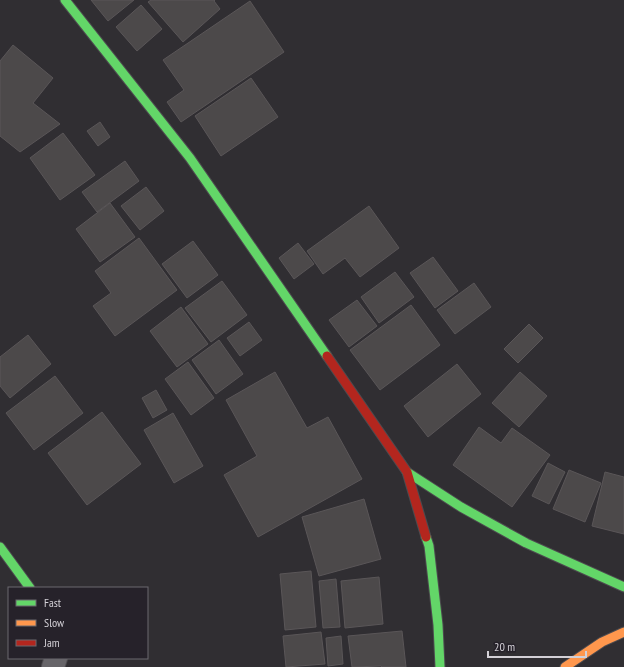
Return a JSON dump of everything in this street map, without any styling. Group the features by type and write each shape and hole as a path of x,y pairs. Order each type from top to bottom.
{"street":[{"path":"65,0 190,158 407,472 429,546 438,625 440,667"},
{"path":"407,472 461,507 526,544 624,587"},
{"path":"0,547 29,587"},
{"path":"565,667 602,642 624,632"}],"building":[{"path":"91,0 134,0 108,21"},
{"path":"151,0 215,0 214,1 220,9 183,42 148,2"},
{"path":"250,1 284,52 181,122 167,102 184,90 163,60"},
{"path":"141,5 162,29 137,51 116,27"},
{"path":"13,45 53,78 33,103 60,124 20,152 0,136 0,61"},
{"path":"251,78 278,117 221,156 195,116"},
{"path":"100,122 110,137 98,146 87,131"},
{"path":"63,133 95,175 60,200 30,158"},
{"path":"125,161 139,181 97,212 82,192"},
{"path":"146,187 164,211 140,230 121,206"},
{"path":"110,203 135,237 100,262 76,229"},
{"path":"369,206 399,248 360,277 345,258 323,274 307,251"},
{"path":"139,238 177,290 115,336 93,306 111,293 95,271"},
{"path":"193,241 218,275 187,298 162,264"},
{"path":"298,243 314,264 294,279 279,258"},
{"path":"433,257 458,291 435,308 410,273"},
{"path":"395,272 414,297 379,323 361,297"},
{"path":"222,281 247,315 211,342 185,308"},
{"path":"474,283 491,307 455,334 437,310"},
{"path":"357,300 377,326 349,347 329,320"},
{"path":"411,305 440,345 380,390 350,350"},
{"path":"181,307 208,344 177,367 150,331"},
{"path":"249,322 262,340 240,356 227,338"},
{"path":"529,324 543,338 518,363 504,349"},
{"path":"28,335 51,364 10,398 0,386 0,357"},
{"path":"219,340 243,374 216,394 192,360"},
{"path":"188,362 214,398 191,415 165,379"},
{"path":"457,364 481,394 428,437 404,406"},
{"path":"275,372 307,428 328,417 362,479 258,537 224,475 257,456 226,400"},
{"path":"520,372 547,396 519,427 492,403"},
{"path":"55,376 83,413 34,450 6,413"},
{"path":"156,390 167,410 153,418 142,398"},
{"path":"102,412 141,464 87,505 48,453"},
{"path":"173,413 203,466 174,483 144,430"},
{"path":"479,427 501,443 512,428 550,455 512,507 453,465"},
{"path":"548,463 565,472 549,504 532,496"},
{"path":"569,470 601,483 585,522 553,509"},
{"path":"605,472 624,477 624,534 592,526"},
{"path":"364,499 381,559 319,576 302,517"},
{"path":"311,571 316,627 285,630 280,574"},
{"path":"379,577 383,624 345,628 341,581"},
{"path":"336,579 340,627 323,628 319,581"},
{"path":"402,631 406,667 352,667 348,636"},
{"path":"321,632 325,664 286,667 283,636"},
{"path":"341,636 343,664 328,666 326,638"}],"traffic: fast":[{"path":"65,0 190,158 327,356"},
{"path":"407,472 461,507 526,543 624,587"},
{"path":"426,537 429,546 438,625 440,667"},
{"path":"0,547 29,587"}],"traffic: slow":[{"path":"565,667 602,642 624,632"}],"traffic: jam":[{"path":"327,356 407,472 426,537"}]}
